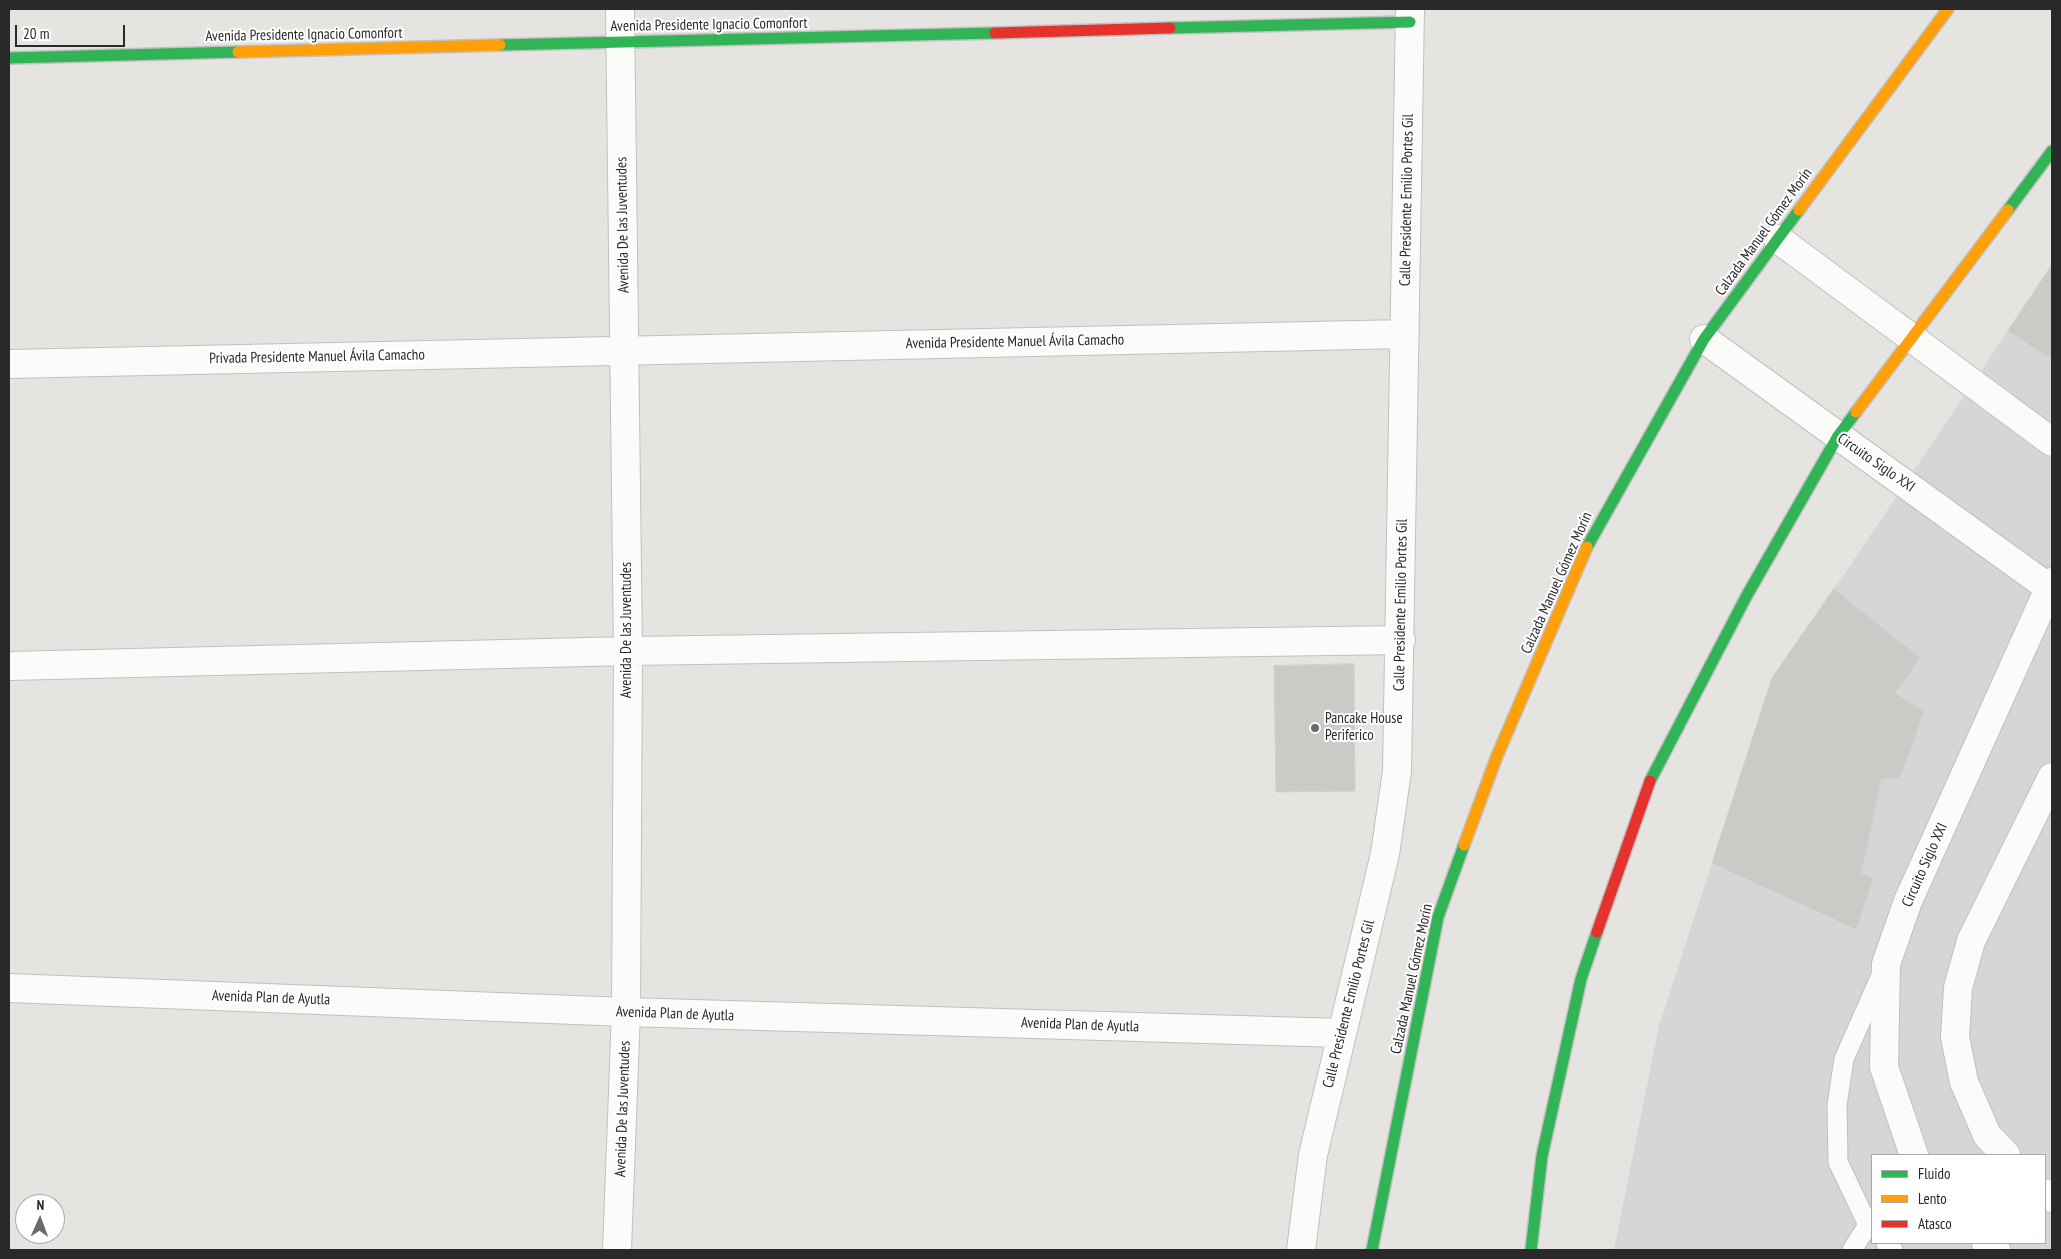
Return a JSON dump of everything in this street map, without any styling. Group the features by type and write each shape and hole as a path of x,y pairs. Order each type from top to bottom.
{"main road":[{"name":"Calzada Manuel Gómez Morín","path":"1372,1250 1438,918 1497,756 1590,539 1704,339 1948,9"},
{"name":"Avenida Presidente Ignacio Comonfort","path":"9,58 621,42 1410,16"},
{"path":"1531,1250 1542,1156 1581,979 1652,774 1746,597 1838,436 2052,151"}],"street":[{"name":"Avenida De las Juventudes","path":"617,1250 626,1012 628,651 620,9"},
{"name":"Calle Presidente Emilio Portes Gil","path":"1301,1250 1313,1154 1385,854 1397,771 1401,640 1410,16"},
{"path":"1778,239 2052,442"},
{"name":"Avenida Presidente Manuel Ávila Camacho","path":"625,350 1405,334"},
{"name":"Circuito Siglo XXI","path":"1704,339 2051,587 1908,901 1886,964 1884,1067 1914,1154"},
{"name":"Privada Presidente Manuel Ávila Camacho","path":"9,364 625,350"},
{"path":"9,666 628,651 1401,640"},
{"path":"2005,1154 1987,1135 1964,1082 1955,1037 1958,988 1971,941 2052,776"},
{"name":"Avenida Plan de Ayutla","path":"9,988 626,1012 1342,1033"}],"lane":[{"path":"1852,1250 1870,1227 1838,1162 1836,1105 1844,1058 1886,964"}],"shaded area":[{"path":"2052,265 2052,1250 1614,1250 1659,1026 1772,678 1845,573"}],"building":[{"path":"2052,265 2052,359 2008,331"},
{"path":"1834,589 1920,658 1895,693 1923,711 1912,747 1899,778 1881,779 1861,874 1873,879 1856,929 1712,863 1772,678"},
{"name":"Pancake House Periferico","path":"1354,664 1355,791 1276,792 1274,666"}],"traffic: fast":[{"path":"1170,28 1410,22"},
{"path":"500,45 995,33"},
{"path":"9,58 238,52"},
{"path":"2008,210 2052,151"},
{"path":"1587,547 1704,339 1799,210"},
{"path":"1650,781 1746,597 1838,436 1856,412"},
{"path":"1372,1250 1438,917 1464,845"},
{"path":"1531,1250 1542,1156 1581,979 1597,932"}],"traffic: slow":[{"path":"1799,210 1948,9"},
{"path":"238,52 500,45"},
{"path":"1856,412 2008,210"},
{"path":"1464,845 1497,756 1587,547"}],"traffic: jam":[{"path":"995,33 1170,28"},
{"path":"1597,932 1650,781"}],"place":[{"name":"Pancake House Periferico","path":"1315,728"}]}
